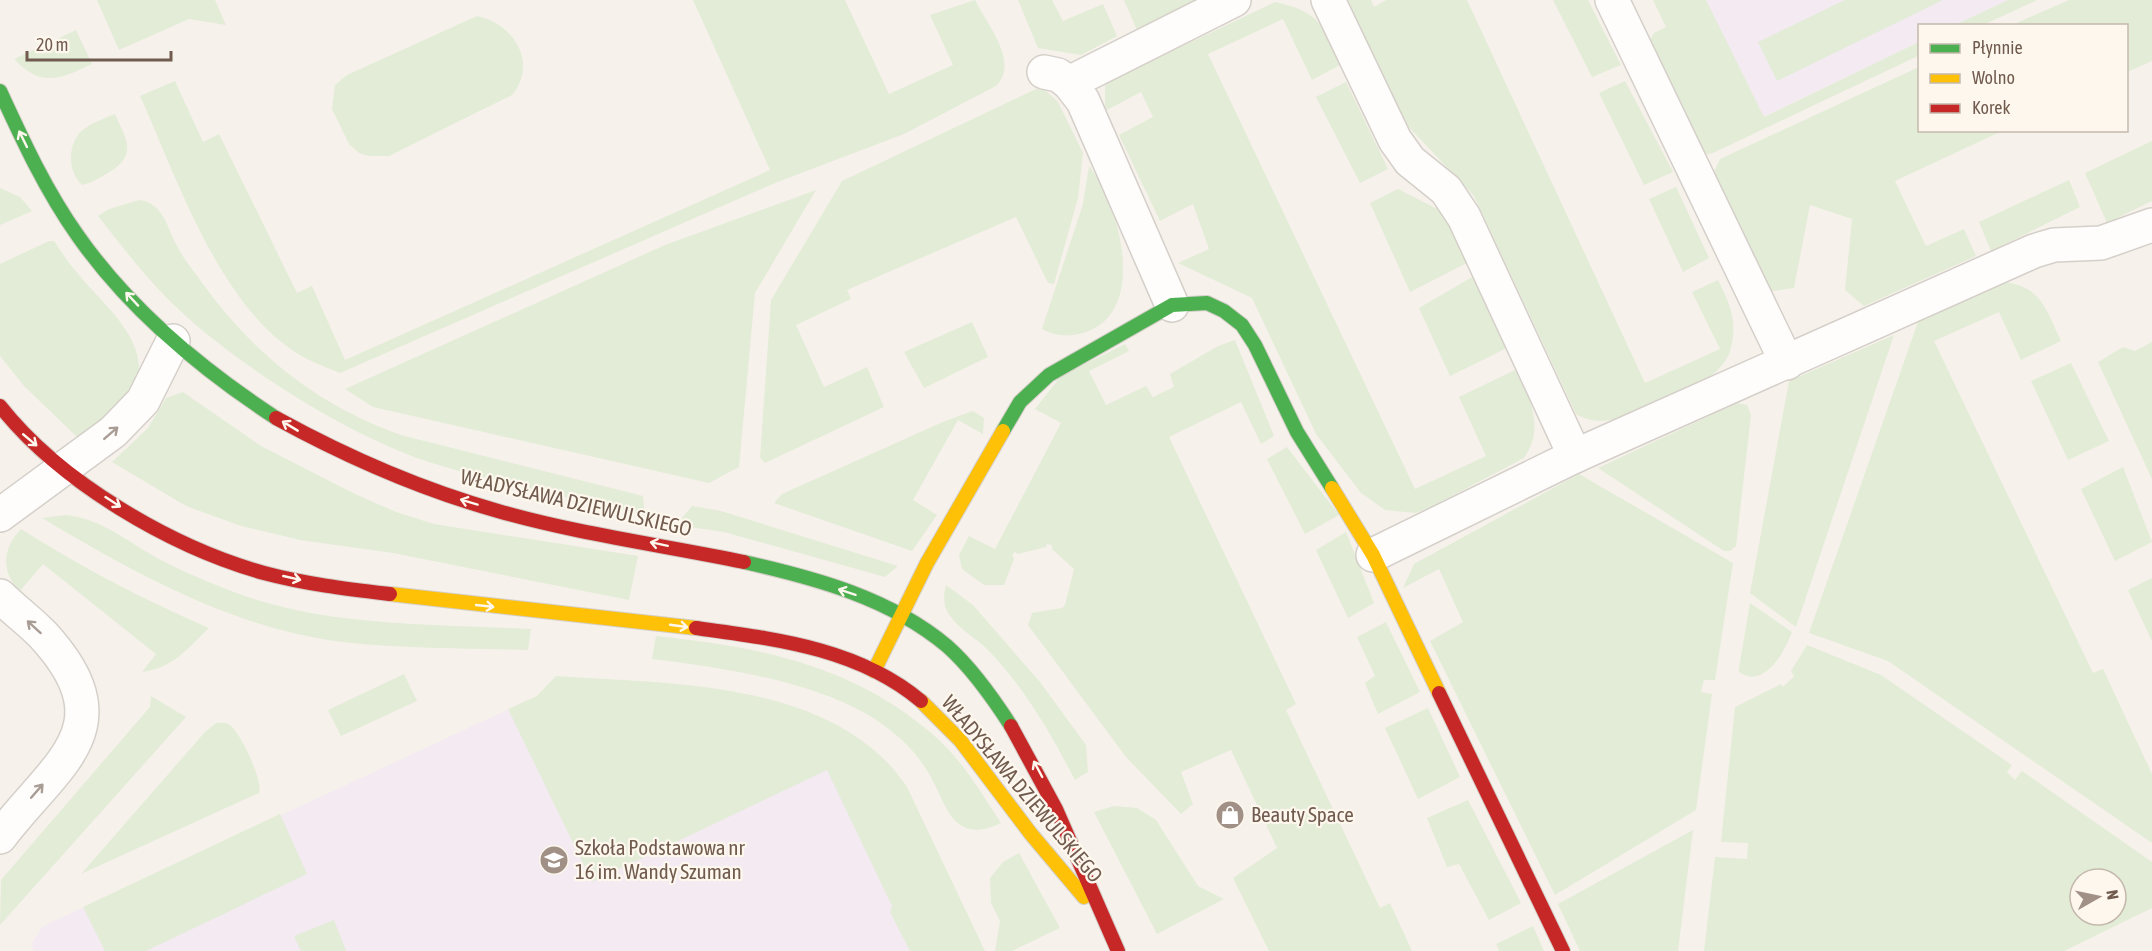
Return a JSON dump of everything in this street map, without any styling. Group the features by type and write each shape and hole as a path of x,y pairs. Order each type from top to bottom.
{"street":[{"path":"1172,304 1083,101 1056,77 1234,0"},
{"path":"1328,0 1395,140 1410,161 1446,190 1464,217 1575,456"},
{"path":"1612,0 1787,363"},
{"name":"WŁADYSŁAWA DZIEWULSKIEGO","path":"0,91 39,173 64,215 93,255 173,341 232,390 322,445 412,484 501,512 737,561 804,578 865,598 902,614 948,647 995,701 1035,763 1057,808 1102,920 1118,951"},
{"path":"1373,555 1575,456 2034,251 2054,245 2102,243 2152,225"},
{"path":"874,671 927,563 1020,402 1049,375 1172,304 1207,303 1224,311 1242,325 1255,345 1297,432 1373,555 1563,951"},
{"path":"0,515 65,470 113,432 143,401 173,341"},
{"name":"WŁADYSŁAWA DZIEWULSKIEGO","path":"0,406 17,429 65,470 120,507 177,536 251,568 320,584 388,594 484,606 643,621 780,640 821,651 874,671 916,696 954,734 1024,826 1102,920"},
{"path":"0,596 44,636 61,657 82,698 82,713 81,731 73,750 0,837"}],"shaded area":[{"path":"1706,0 2008,0 1957,24 1918,24 1918,42 1763,117"},
{"name":"Szkoła Podstawowa nr 16 im. Wandy Szuman","path":"537,696 867,759 969,951 33,951 32,943 43,926"}],"green space":[{"path":"97,0 215,0 226,25 189,19 119,50"},
{"path":"693,0 845,0 889,94 953,65 930,15 975,0 999,43 1005,66 996,86 904,134 775,183 340,373 298,354 270,332 245,305 203,237 140,96 175,81 203,142 219,134 297,293 312,286 345,360 770,170"},
{"path":"1018,0 1052,0 1063,21 1103,4 1117,36 1081,55 1038,48"},
{"path":"1124,0 1201,0 1137,30"},
{"path":"1346,0 1371,0 1374,7 1386,0 1467,0 1645,383 1720,349 1692,292 1718,280 1730,307 1733,334 1729,354 1717,371 1682,392 1625,417 1600,421 1576,414 1474,196 1408,126"},
{"path":"1553,0 1588,0 1621,65 1592,77"},
{"path":"1653,0 1706,0 1764,117 1918,42 1918,56 1713,153 1703,155 1648,44 1654,33 1666,27"},
{"path":"1845,0 1943,0 1777,81 1758,42"},
{"path":"2008,0 2037,0 1985,24 1957,24"},
{"path":"2069,0 2152,0 2152,61 2128,72 2128,24 2014,24"},
{"path":"1275,2 1302,10 1318,22 1330,39 1342,64 1312,80 1283,19 1208,54 1415,489 1486,456 1459,397 1517,369 1527,391 1533,414 1534,436 1524,458 1429,508 1415,513 1385,510 1361,493 1316,434 1252,298 1178,263 1209,249 1193,204 1160,221 1119,135 1153,117 1141,92 1105,111 1105,83"},
{"path":"477,16 501,27 518,46 523,70 520,83 512,95 389,156 369,156 359,153 349,144 332,109 335,85 347,75"},
{"path":"76,30 92,64 70,74 51,78 33,74 14,59 40,47 44,53 58,47 55,40"},
{"path":"1918,67 1918,132 2000,132 1895,181 1926,246 1964,229 1976,256 1864,306 1845,290 1852,219 1810,205 1794,288 1767,292 1719,193 1714,172 1720,159"},
{"path":"1625,81 1673,172 1644,185 1599,93"},
{"path":"1346,82 1388,169 1360,183 1316,97"},
{"path":"1036,89 1045,90 1058,102 1083,153 1078,198 1054,284 1048,283 1016,217 847,290 851,299 796,325 824,387 867,367 884,407 765,463 760,458 771,300 842,181"},
{"path":"115,114 126,140 127,154 108,173 82,185 72,165 74,141 84,129"},
{"path":"2152,141 2152,201 2107,223 2085,173"},
{"path":"1089,166 1100,183 1118,229 1123,280 1117,302 1105,320 1086,332 1058,335 1042,329 1083,204"},
{"path":"2069,180 2080,207 1991,251 1979,222"},
{"path":"1676,187 1709,258 1683,272 1649,199"},
{"path":"0,188 20,197 32,211 0,225"},
{"path":"1398,189 1443,212 1467,263 1410,292 1370,203"},
{"path":"816,190 755,293 739,467 709,483 373,407 345,389 665,245"},
{"path":"139,200 154,206 164,217 179,250 237,326 260,350 311,390 369,422 401,435 643,496 645,516 442,466 377,441 308,404 243,362 188,318 152,282 98,216 109,209"},
{"path":"49,241 54,241 66,259 124,327 138,357 139,373 130,397 111,415 82,435 76,436 25,387 0,356 0,264"},
{"path":"1474,276 1507,348 1450,376 1419,308"},
{"path":"2003,282 2016,284 2035,294 2046,310 2061,341 2021,360 1999,312 1934,341 2093,673 2103,669 2152,774 2152,843 1888,661 1809,633 1919,319"},
{"path":"972,322 988,357 924,388 904,352"},
{"path":"1894,335 1796,627 1750,593 1789,381"},
{"path":"1235,340 1274,436 1261,444 1241,402 1169,437 1296,704 1286,710 1380,908 1390,903 1412,951 1269,951 1233,878 1277,848 1231,750 1181,772 1193,804 1181,814 1126,757 1028,625 1032,613 1062,608 1065,605 1074,569 1052,549 1052,545 1047,544 1046,547 1018,554 1015,552 1012,555 1014,559 1004,585 984,585 962,569 959,555 969,536 995,549 1061,423 1035,409 1061,376 1125,344 1129,351 1089,371 1106,405 1146,386 1153,397 1174,387 1170,374 1218,346"},
{"path":"2152,342 2152,479 2098,362 2123,347 2135,351"},
{"path":"2071,363 2109,441 2068,460 2031,381"},
{"path":"183,392 261,446 355,494 396,512 434,524 638,556 629,600 393,553 300,540 241,526 186,506 112,462 148,428 166,398"},
{"path":"1737,403 1747,405 1751,415 1736,546 1730,551 1724,551 1598,468"},
{"path":"973,411 984,418 983,434 958,420 913,500 937,515 912,551 774,503 782,494 945,421"},
{"path":"1287,447 1339,515 1305,534 1267,459"},
{"path":"2123,467 2152,542 2115,561 2081,489"},
{"path":"1579,474 1733,563 1715,680 1704,680 1701,692 1712,694 1696,810 1555,895 1430,641 1463,622 1439,569 1403,588 1414,564"},
{"path":"692,506 721,511 898,566 885,577 724,532 676,525"},
{"path":"65,515 91,521 170,565 251,598 319,614 390,623 531,629 528,650 373,645 310,637 269,627 190,597 152,579 114,560 42,518"},
{"path":"21,529 113,582 209,628 171,662 142,672 156,654 43,564 20,591 14,584 9,576 6,560 10,544"},
{"path":"1346,532 1374,603 1348,618 1316,550"},
{"path":"2152,578 2152,641 2128,590"},
{"path":"946,585 973,605 1040,682 1086,745 1088,772 1075,780 1046,728 1013,679 988,650 958,626 950,616 944,601"},
{"path":"1750,603 1792,632 1779,658 1765,672 1757,676 1748,676 1739,672"},
{"path":"1386,622 1420,692 1378,714 1365,683 1375,676 1357,637"},
{"path":"656,636 733,646 770,654 841,677 875,694 907,714 947,748 972,779 1001,823 983,829 970,829 959,824 944,805 932,779 913,751 895,734 866,714 839,700 777,680 712,667 652,659"},
{"path":"1807,645 1881,675 2012,765 2007,772 2015,780 2022,771 2152,862 2152,908 2128,920 2128,867 2068,867 2068,927 2113,927 2064,951 1704,951 1715,857 1747,859 1748,843 1721,842 1735,707 1781,684 1783,687 1794,676 1791,671"},
{"path":"404,674 417,701 341,736 328,710"},
{"path":"556,676 699,686 748,694 795,707 838,726 876,752 907,787 985,951 910,951 890,912 892,906 827,770 592,882 508,709 537,696"},
{"path":"151,696 186,717 0,925 1,880 150,707"},
{"path":"1428,708 1460,777 1418,799 1385,728"},
{"path":"216,723 230,725 239,737 255,768 260,787 259,793 81,874 205,732"},
{"path":"1468,800 1521,903 1489,920 1459,864 1447,867 1427,818"},
{"path":"1114,806 1137,808 1156,820 1198,886 1224,899 1157,934 1094,812"},
{"path":"280,814 307,874 146,951 105,951 83,907"},
{"path":"1693,830 1678,951 1580,951 1558,904"},
{"path":"1019,853 1060,928 1012,951 995,951 1000,921 991,903 990,878 1003,862"},
{"path":"334,920 346,951 301,951 294,936"},
{"path":"1533,926 1544,951 1499,951 1496,944"}],"traffic: fast":[{"path":"0,91 45,184 66,219 98,263 120,289 168,336 221,379 276,418"},
{"path":"1003,431 1020,402 1049,375 1172,305 1207,303 1224,311 1242,325 1255,345 1297,432 1332,488"},
{"path":"744,562 798,575 851,592 925,629 965,664 1011,726"}],"traffic: slow":[{"path":"874,671 927,563 1003,431"},
{"path":"1332,488 1373,555 1439,693"},
{"path":"390,594 696,628"},
{"path":"921,701 960,740 1031,834 1084,897"}],"traffic: jam":[{"path":"0,406 25,434 85,485 155,529 192,547 279,577 390,594"},
{"path":"276,418 384,471 440,493 498,511 620,539 744,562"},
{"path":"696,628 785,642 843,658 896,683 921,701"},
{"path":"1439,693 1563,951"},
{"path":"1011,726 1056,809 1118,951"}],"place":[{"name":"Beauty Space","path":"1230,815"},
{"name":"Szkoła Podstawowa nr 16 im. Wandy Szuman","path":"554,860"}]}
